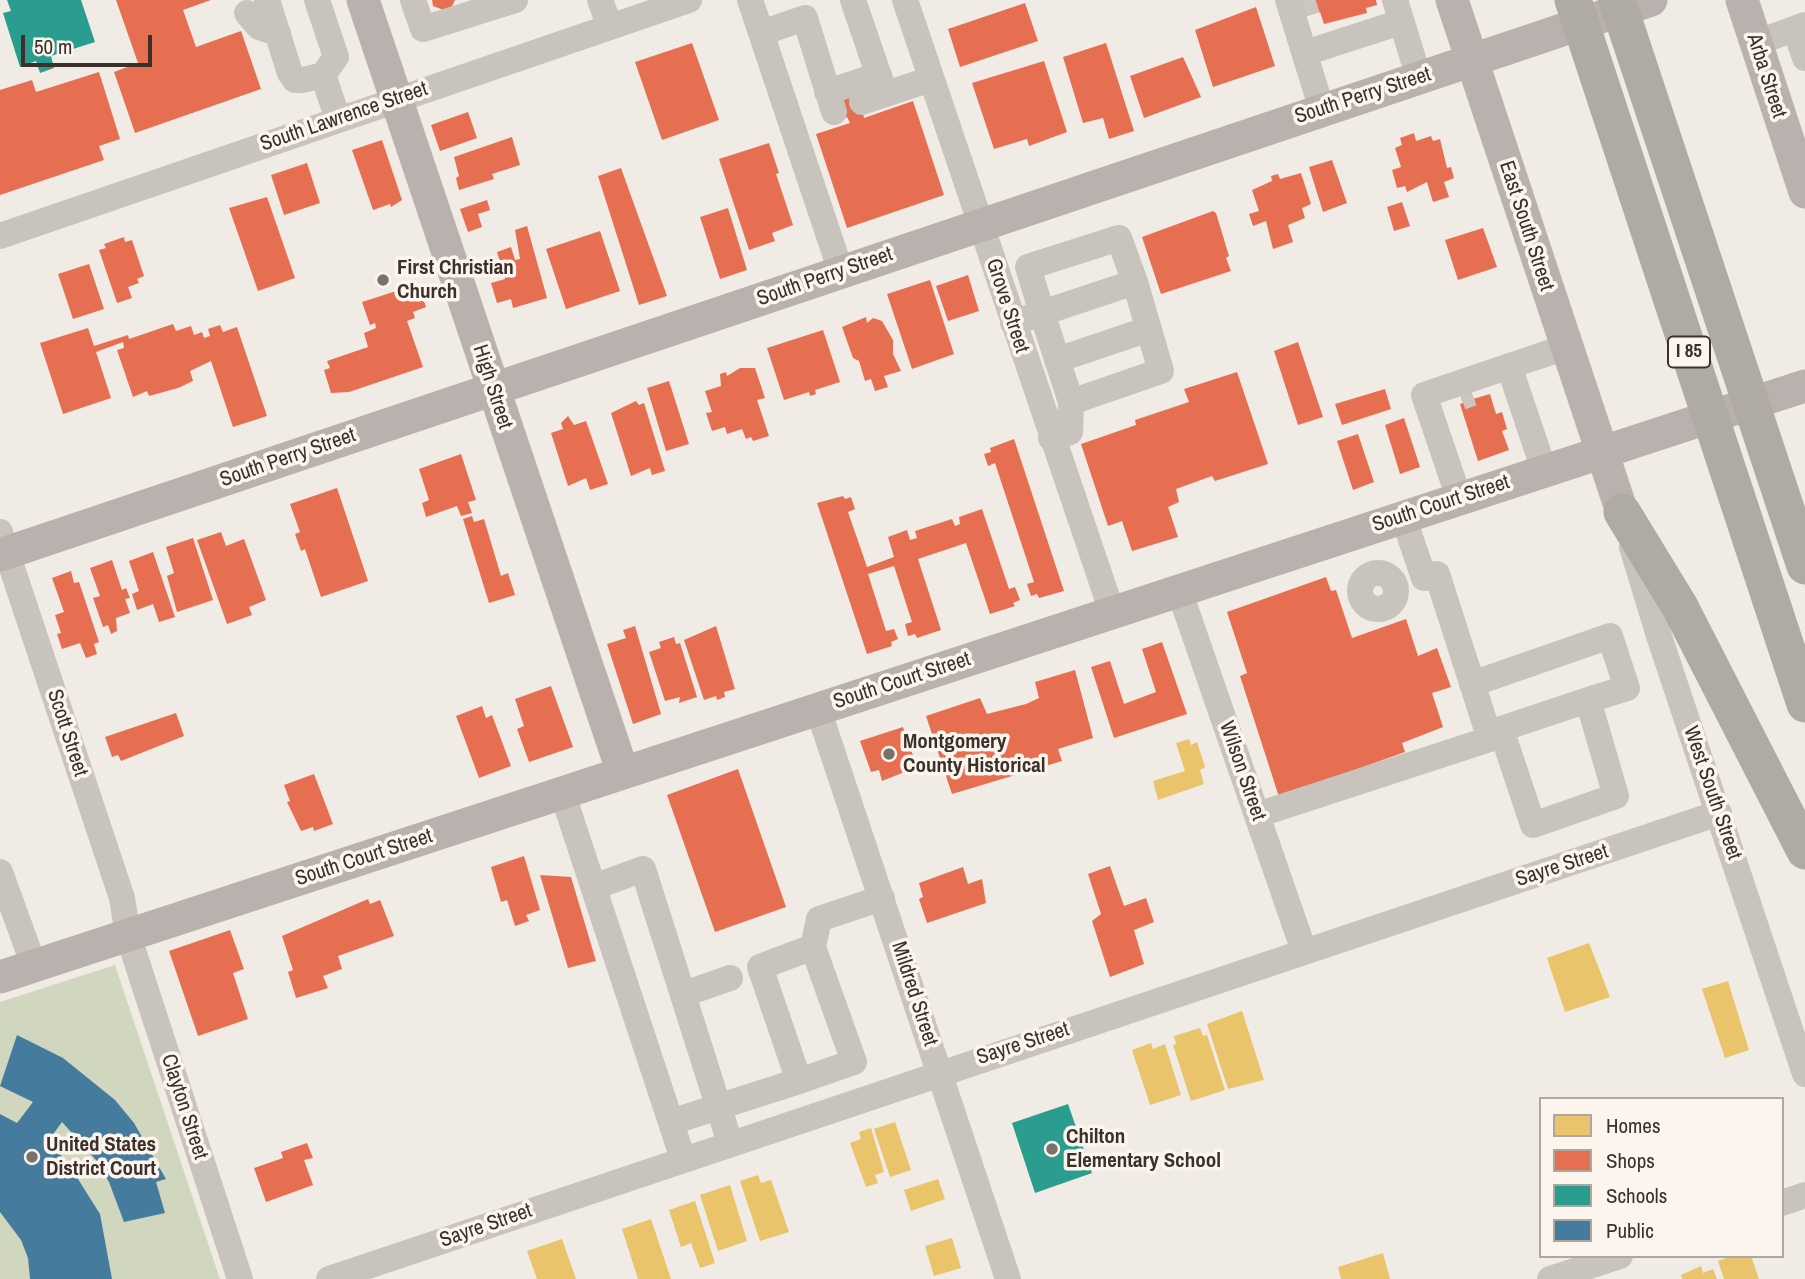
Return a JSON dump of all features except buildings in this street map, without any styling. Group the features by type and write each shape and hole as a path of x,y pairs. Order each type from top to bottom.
{"highway":[{"name":"I 85","path":"1573,0 1805,704"},
{"name":"I 85","path":"1617,0 1805,566"},
{"path":"1622,512 1680,607 1805,851"}],"main road":[{"name":"High Street","path":"363,0 623,773"},
{"name":"East South Street","path":"1452,0 1622,512"},
{"name":"South Perry Street","path":"2,547 492,389 1651,0"},
{"name":"Arba Street","path":"1742,0 1756,43 1795,130 1805,192"},
{"name":"South Court Street","path":"0,977 1805,386"}],"street":[{"path":"257,7 278,33 295,80 323,75 336,57 317,0"},
{"path":"413,0 423,29 515,0"},
{"path":"600,0 610,27"},
{"name":"South Lawrence Street","path":"0,236 610,27 660,5 689,0"},
{"path":"750,0 841,272"},
{"path":"853,0 855,97"},
{"name":"Grove Street","path":"905,0 1112,612"},
{"path":"1298,8 1311,51 1322,110"},
{"path":"1311,51 1398,11 1419,78"},
{"path":"761,33 805,18 855,97"},
{"path":"1756,43 1800,27 1805,58"},
{"path":"323,75 338,119"},
{"path":"792,127 855,97 931,79"},
{"path":"1051,438 1070,432 1071,402 1028,267 1119,238 1161,371 1071,402"},
{"path":"1013,323 1135,282"},
{"path":"1057,360 1149,330"},
{"path":"1459,498 1424,395 1473,384 1566,347"},
{"path":"1473,384 1544,470"},
{"name":"West South Street","path":"1622,512 1659,636 1805,1074"},
{"path":"1403,516 1423,578"},
{"name":"Scott Street","path":"2,547 122,898 128,935"},
{"path":"1396,587 1437,574 1472,684 1533,825 1616,796 1588,700"},
{"name":"Wilson Street","path":"1179,590 1304,951"},
{"path":"1256,815 1627,688 1610,636 1472,684"},
{"name":"Mildred Street","path":"818,709 1008,1279"},
{"path":"562,792 683,1159"},
{"name":"Sayre Street","path":"329,1279 1719,813"},
{"path":"594,887 643,869 730,1143"},
{"path":"0,872 34,966"},
{"path":"671,1122 854,1062 813,947 819,919 882,898"},
{"name":"Clayton Street","path":"128,935 240,1279"},
{"path":"799,1081 760,967 813,947"},
{"path":"684,993 730,978"},
{"path":"1784,1202 1805,1195"},
{"path":"1550,1279 1614,1258"}],"green space":[{"path":"115,965 220,1279 0,1279 0,1002"}],"tunnel":[{"path":"1302,0 1307,16"},
{"path":"1461,397 1472,393"}],"place":[{"name":"First Christian Church","path":"383,280"},
{"name":"Montgomery County Historical","path":"889,754"},
{"name":"Chilton Elementary School","path":"1052,1149"},
{"name":"United States District Court","path":"32,1157"}]}
